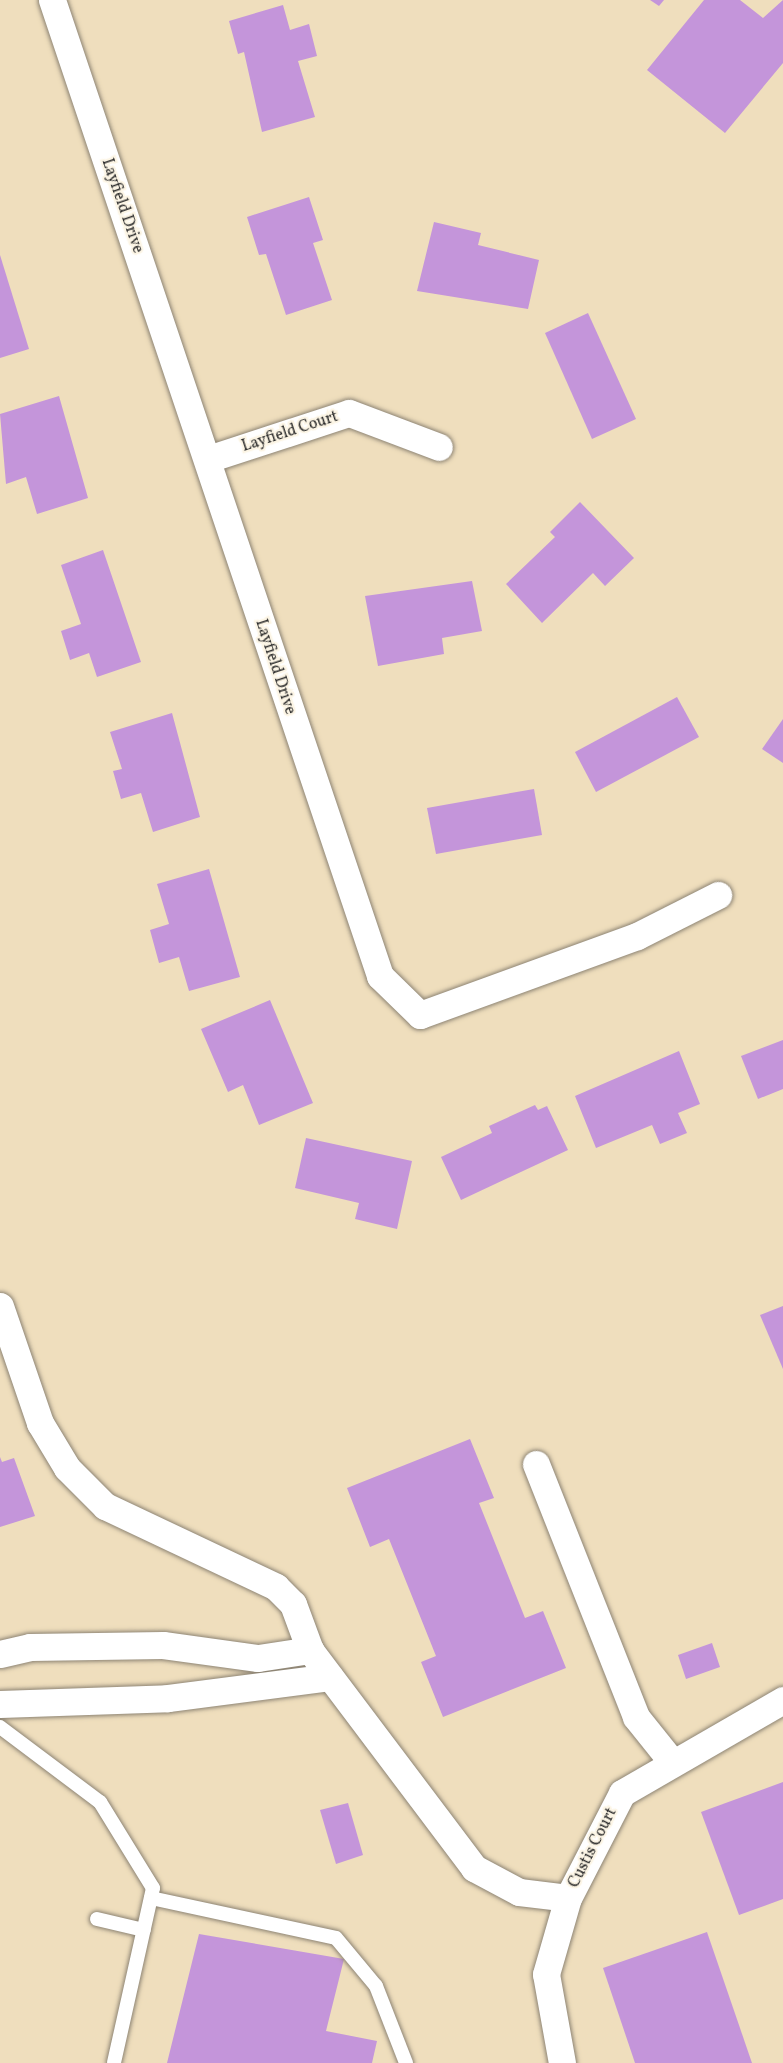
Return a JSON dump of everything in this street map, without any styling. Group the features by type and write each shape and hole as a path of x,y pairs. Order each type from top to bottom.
{"street":[{"name":"Layfield Drive","path":"52,0 380,976 420,1015 637,936 718,895"},
{"name":"Layfield Court","path":"208,459 349,413 439,447"},
{"name":"Custis Court","path":"0,1306 40,1424 67,1468 105,1506 276,1587 293,1604 310,1650 474,1868 519,1892 568,1898 622,1793 672,1762 783,1700"},
{"path":"536,1464 636,1717 672,1762"},
{"path":"0,1654 30,1647 163,1645 258,1658 310,1650"},
{"path":"0,1704 168,1698 330,1677"},
{"path":"562,2063 546,1974 568,1898"}],"lane":[{"path":"0,1727 100,1802 153,1888 114,2063"},
{"path":"151,1898 336,1938 376,1986 406,2063"},
{"path":"97,1919 144,1930"}],"building":[{"path":"650,0 664,0 659,6"},
{"path":"704,0 740,0 763,18 783,0 783,63 725,133 647,70"},
{"path":"283,5 290,30 309,24 317,56 298,61 315,117 262,132 244,52 238,54 229,21"},
{"path":"309,197 323,240 313,243 332,300 286,315 266,254 259,255 247,217"},
{"path":"434,222 481,233 478,245 539,260 528,309 417,291"},
{"path":"0,255 29,349 0,358"},
{"path":"588,313 636,419 592,439 545,333"},
{"path":"59,396 88,498 37,514 26,477 6,484 0,414"},
{"path":"580,502 634,558 605,586 593,573 542,623 506,584 555,537 550,532"},
{"path":"103,550 141,662 97,677 89,653 70,660 61,631 81,624 61,565"},
{"path":"472,581 482,631 442,638 444,654 378,666 365,596"},
{"path":"677,697 699,737 596,792 575,752"},
{"path":"172,713 200,817 153,832 141,793 121,799 113,771 122,769 110,732"},
{"path":"783,719 783,763 762,749"},
{"path":"534,789 542,835 436,854 427,808"},
{"path":"209,869 240,977 189,991 179,957 159,963 150,930 169,924 157,884"},
{"path":"270,1000 313,1103 259,1125 243,1085 228,1092 201,1029"},
{"path":"783,1040 783,1089 758,1099 741,1056"},
{"path":"679,1051 700,1104 678,1113 687,1133 660,1144 652,1125 596,1148 575,1096"},
{"path":"535,1105 538,1110 547,1106 568,1150 461,1200 441,1157 492,1133 489,1126"},
{"path":"306,1138 412,1161 397,1229 355,1219 359,1203 295,1188"},
{"path":"783,1306 783,1369 760,1315"},
{"path":"470,1439 494,1498 479,1503 525,1618 543,1611 566,1668 443,1717 421,1662 436,1656 389,1539 370,1547 347,1488"},
{"path":"0,1457 2,1462 14,1458 35,1516 0,1527"},
{"path":"712,1643 720,1667 686,1679 678,1655"},
{"path":"783,1782 783,1899 739,1915 701,1812"},
{"path":"348,1803 363,1855 336,1864 320,1810"},
{"path":"707,1932 752,2063 635,2063 603,1968"},
{"path":"199,1934 344,1959 326,2031 377,2041 372,2063 167,2063"}]}
